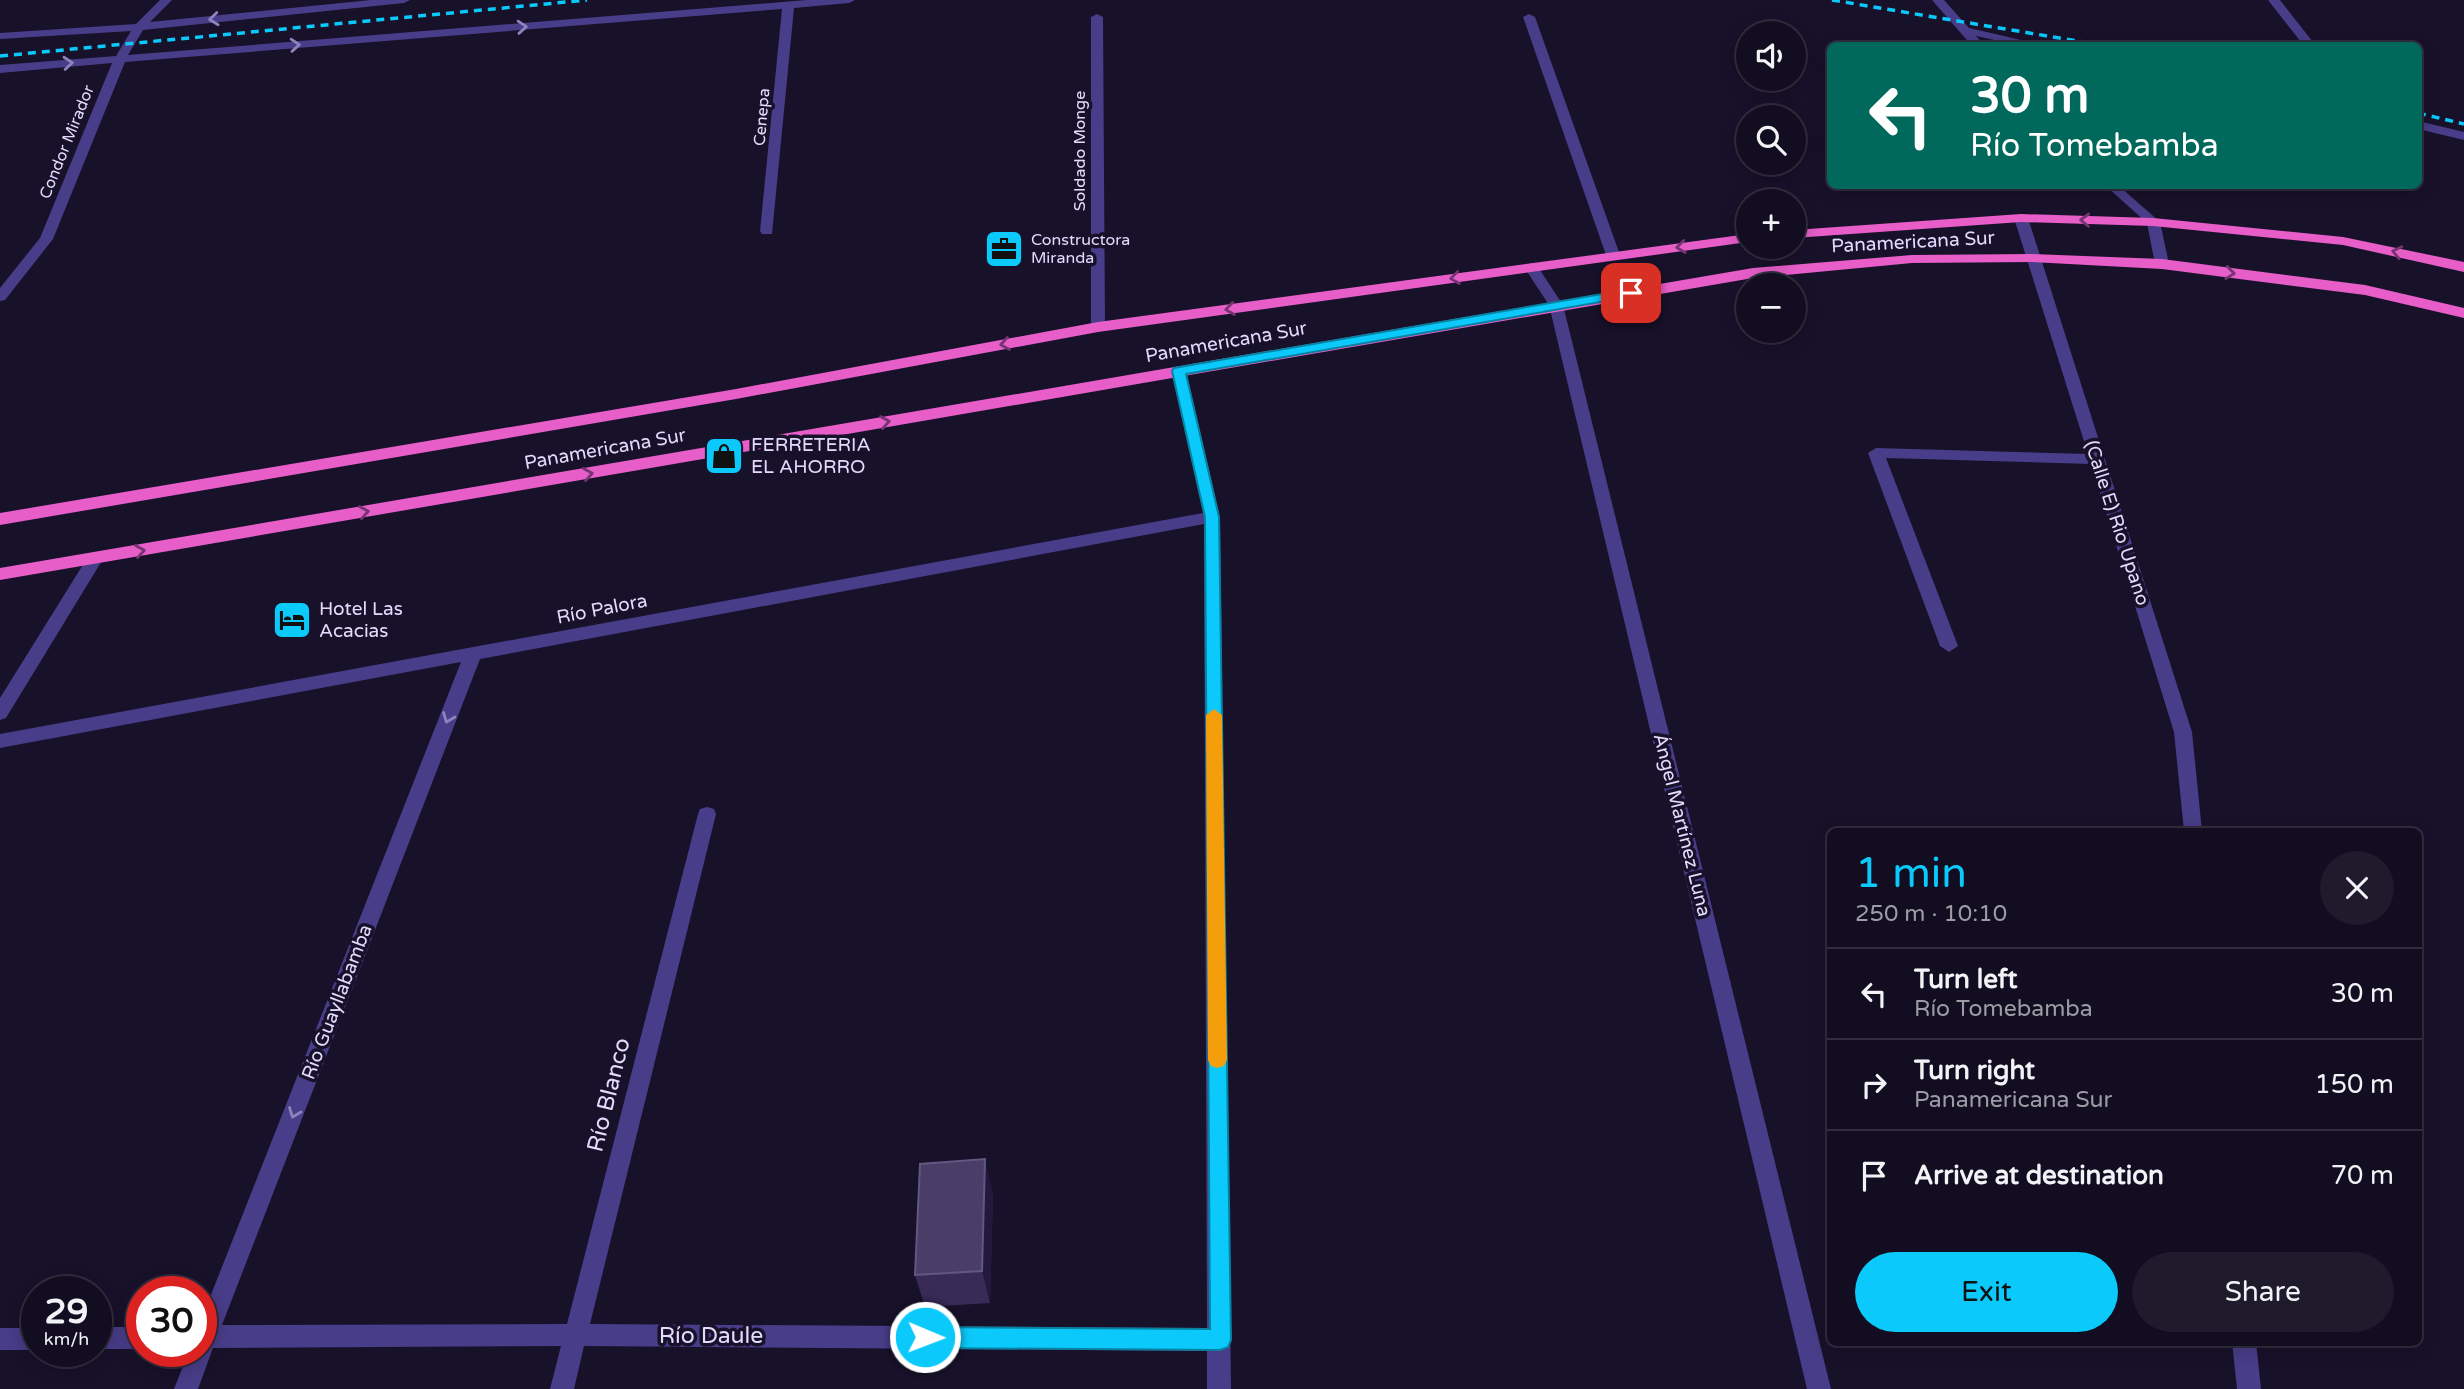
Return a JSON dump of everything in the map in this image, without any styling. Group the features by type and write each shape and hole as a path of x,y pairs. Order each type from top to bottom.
{"highway":[{"name":"Panamericana Sur","path":"1806,233 2021,218 2153,222 2343,241 2464,267"},
{"name":"Panamericana Sur","path":"0,519 722,396 1098,327 1736,240"},
{"name":"Panamericana Sur","path":"0,574 1556,305 1753,274 1912,259 2032,258 2162,264 2365,290 2464,313"}],"street":[{"name":"Condor Mirador","path":"0,297 46,239 120,59 139,27 166,0"},
{"path":"0,36 139,27 404,0"},
{"path":"0,69 849,0"},
{"path":"1938,0 1975,42"},
{"path":"2275,0 2282,0"},
{"path":"2275,0 2307,42"},
{"name":"Cenepa","path":"767,231 788,6"},
{"name":"Soldado Monge","path":"1097,17 1098,327"},
{"path":"1529,17 1613,255"},
{"path":"1964,30 2022,42"},
{"path":"2422,126 2464,136"},
{"path":"2115,189 2153,222 2162,264"},
{"name":"(Calle E) Rio Upano","path":"2021,218 2183,732 2193,828"},
{"name":"Ángel Martínez Luna","path":"1531,267 1556,305 1819,1389"},
{"path":"1179,371 1212,517 1219,1389"},
{"path":"1949,646 1876,453 2097,459"},
{"name":"Río Palora","path":"0,741 1212,517"},
{"path":"0,713 95,559"},
{"name":"Río Guayllabamba","path":"217,1306 473,654"},
{"name":"Río Blanco","path":"562,1389 707,814"},
{"name":"Río Daule","path":"217,1344 575,1335 1220,1340"},
{"path":"0,1339 21,1339"},
{"path":"2244,1346 2249,1389"},
{"name":"Río Guayllabamba","path":"186,1389 194,1367"}],"building":[{"path":"985,1159 982,1271 915,1275 920,1164"}],"railway":[{"path":"0,56 587,0"},
{"path":"1832,0 2083,42"},
{"path":"2422,114 2464,124"}],"slow traffic":[{"path":"1214,715 1217,1060"}],"place":[{"name":"Constructora Miranda","path":"1004,249"},
{"name":"FERRETERIA EL AHORRO","path":"724,456"},
{"name":"Hotel Las Acacias","path":"292,620"}],"route":[{"path":"925,1337 1220,1340 1212,517 1179,371 1631,293"}]}
